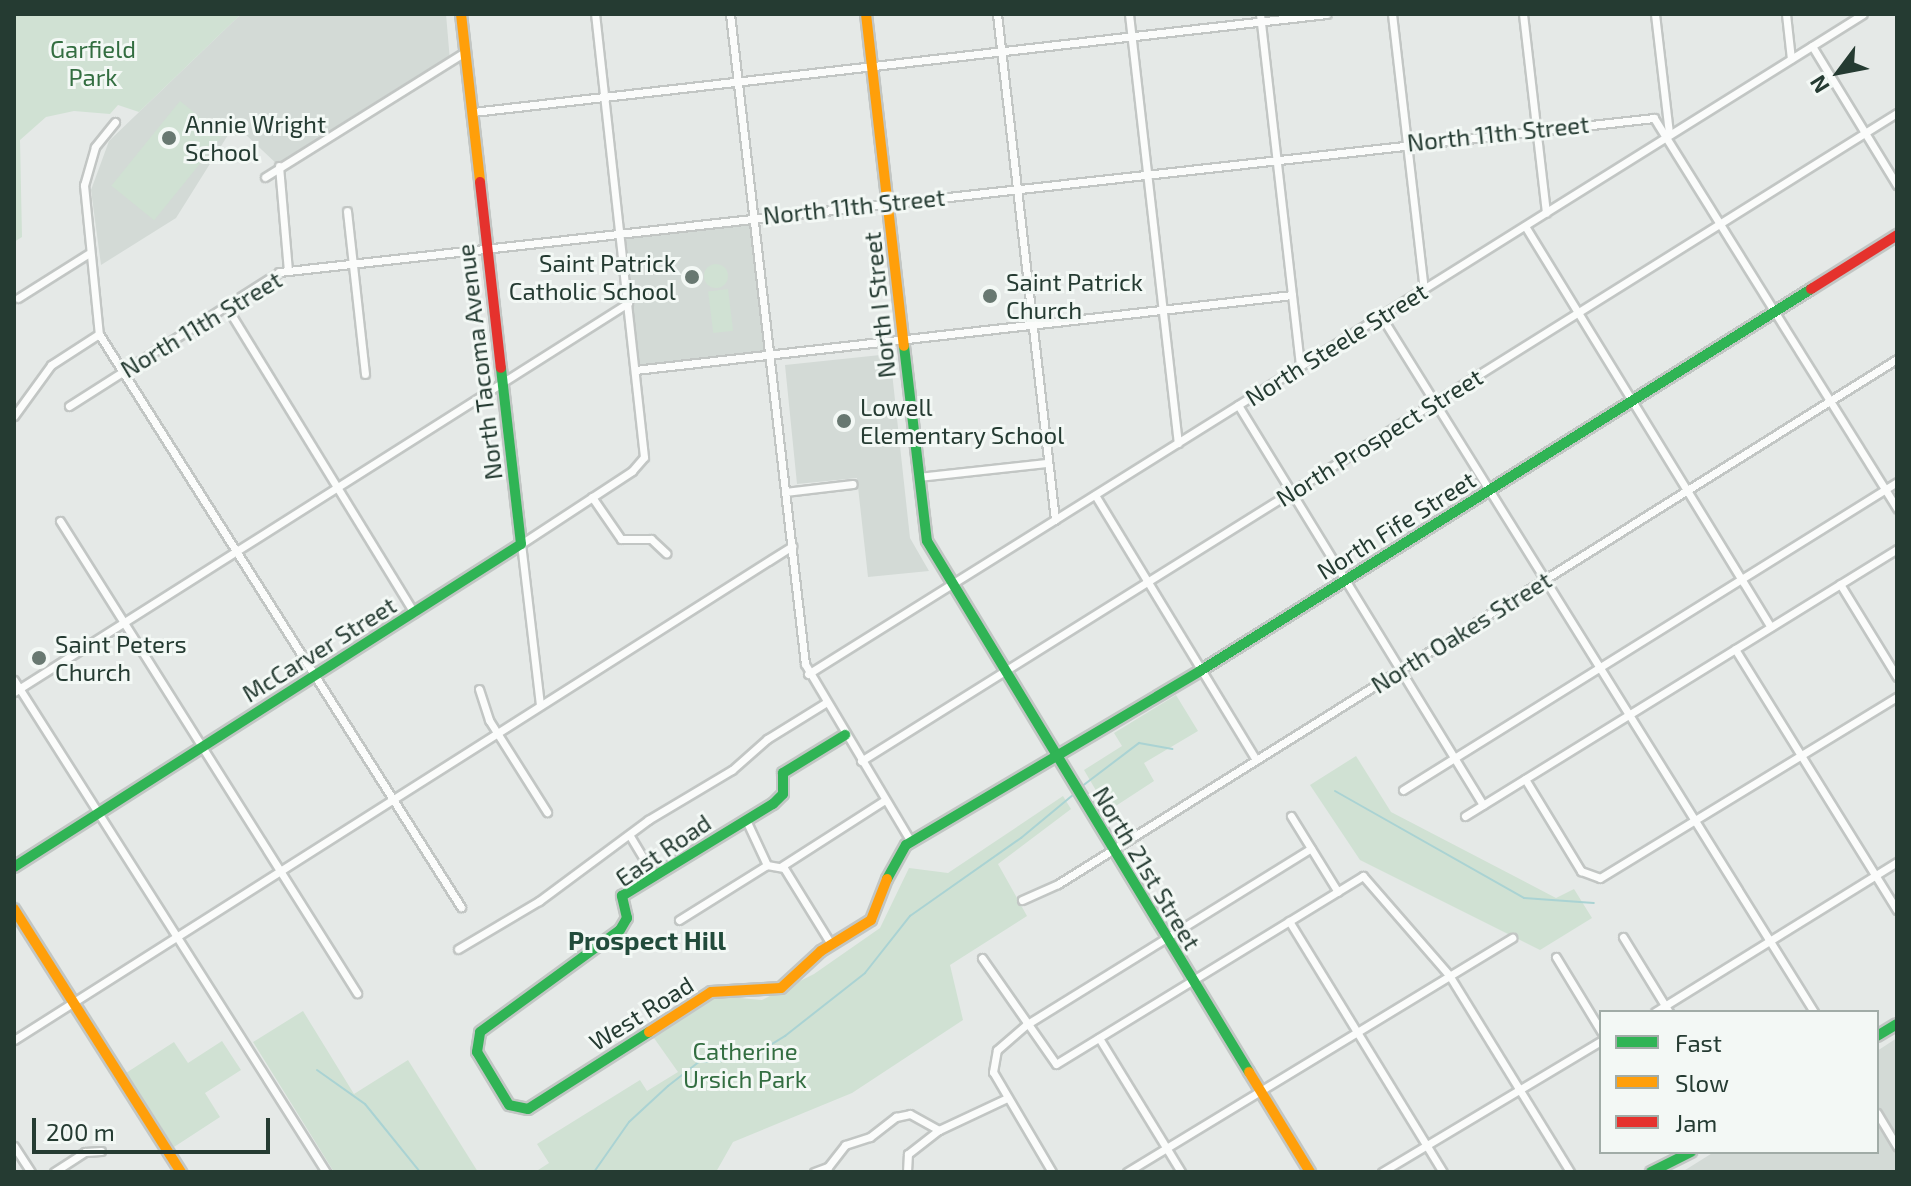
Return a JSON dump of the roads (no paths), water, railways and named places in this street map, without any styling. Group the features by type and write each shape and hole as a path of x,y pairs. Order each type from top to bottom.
{"street":[{"name":"North Tacoma Avenue","path":"461,14 540,705"},
{"path":"595,14 635,370 1292,295"},
{"path":"730,14 808,674 911,842"},
{"name":"North I Street","path":"866,14 927,541 951,585"},
{"path":"997,14 1046,463 1055,520"},
{"path":"1129,14 1178,443"},
{"path":"473,112 1131,36 1261,18 1326,14"},
{"path":"1392,14 1424,289"},
{"path":"1523,14 1546,213"},
{"path":"1655,14 1669,136 1897,509"},
{"path":"1786,14 1791,59"},
{"name":"North Steele Street","path":"808,674 1863,14"},
{"path":"1261,18 1300,366"},
{"path":"1812,46 1897,185"},
{"path":"265,177 465,52"},
{"name":"North Prospect Street","path":"861,761 1897,113"},
{"name":"North 11th Street","path":"69,406 226,306 288,271 1650,117 1669,136"},
{"path":"115,122 95,147 85,178 88,254 99,334 461,907"},
{"path":"279,166 288,271"},
{"path":"347,211 365,374"},
{"path":"1525,226 1771,627"},
{"name":"North Fife Street","path":"911,842 1058,759 1897,235"},
{"path":"18,298 88,254"},
{"path":"17,691 628,303"},
{"path":"226,306 414,613"},
{"path":"1381,316 1813,1010"},
{"path":"14,416 51,365 99,334"},
{"name":"North Oakes Street","path":"1022,900 1113,849 1897,359"},
{"name":"McCarver Street","path":"14,867 414,613 643,462 635,370"},
{"path":"1238,405 1483,805"},
{"path":"918,477 1046,463"},
{"path":"1403,790 1897,482"},
{"path":"785,492 853,484"},
{"path":"1095,495 1256,760"},
{"path":"592,497 621,539 651,539 666,553"},
{"path":"60,521 357,993"},
{"path":"14,1040 792,546"},
{"path":"1465,816 1897,549"},
{"path":"1840,584 1897,677"},
{"name":"North 21st Street","path":"951,585 1310,1172"},
{"path":"1735,649 1897,910"},
{"path":"14,680 17,691 326,1172"},
{"path":"479,689 496,732 547,812"},
{"path":"1525,779 1581,871 1595,879 1696,823 1897,697"},
{"path":"458,949 539,901 825,703"},
{"name":"East Road","path":"521,1112 509,1105 486,1070 475,1046 477,1036 617,933 627,918 621,898 780,798 783,773 845,735"},
{"path":"679,920 767,865 782,866 885,800"},
{"path":"1291,816 1338,892"},
{"path":"746,820 767,865"},
{"path":"630,836 654,876"},
{"name":"West Road","path":"521,1112 711,992 781,988 831,944 871,920 894,860 911,842"},
{"path":"1052,1172 993,1072 993,1062 1006,1039 1311,848"},
{"path":"1623,937 1668,1009 1897,862"},
{"path":"782,866 831,944"},
{"path":"982,958 1056,1064 1194,983 1363,876 1449,975 1570,1172"},
{"path":"14,909 181,1172"},
{"path":"1289,921 1443,1172"},
{"path":"1127,1172 1512,938"},
{"path":"1556,957 1599,1028"},
{"path":"1879,1035 1897,1024"},
{"path":"1099,1038 1181,1172"},
{"path":"1382,1172 1599,1042"},
{"path":"905,1168 908,1154 939,1130 1007,1098"},
{"path":"814,1172 828,1167 845,1145 870,1137 896,1117 910,1114 939,1130"},
{"path":"1879,1116 1897,1146"},
{"path":"14,1146 31,1172"},
{"path":"54,1172 85,1152 101,1151"},
{"path":"1651,1172 1678,1154"}],"waterway":[{"path":"1081,787 1139,743 1172,749"},
{"path":"1335,791 1524,898 1594,903"},
{"path":"594,1172 629,1122 668,1086 699,1062 746,1060 785,1036 865,973 910,916 1021,838 1074,794"},
{"path":"317,1070 365,1104 420,1172"}],"place":[{"name":"Annie Wright School","path":"169,138"},
{"name":"Saint Patrick Catholic School","path":"692,277"},
{"name":"Saint Patrick Church","path":"990,296"},
{"name":"Lowell Elementary School","path":"844,421"},
{"name":"Saint Peters Church","path":"39,658"}],"district":[{"name":"Prospect Hill","path":"647,940"}],"park label":[{"name":"Garfield Park","path":"93,63"},
{"name":"Catherine Ursich Park","path":"745,1065"}]}
